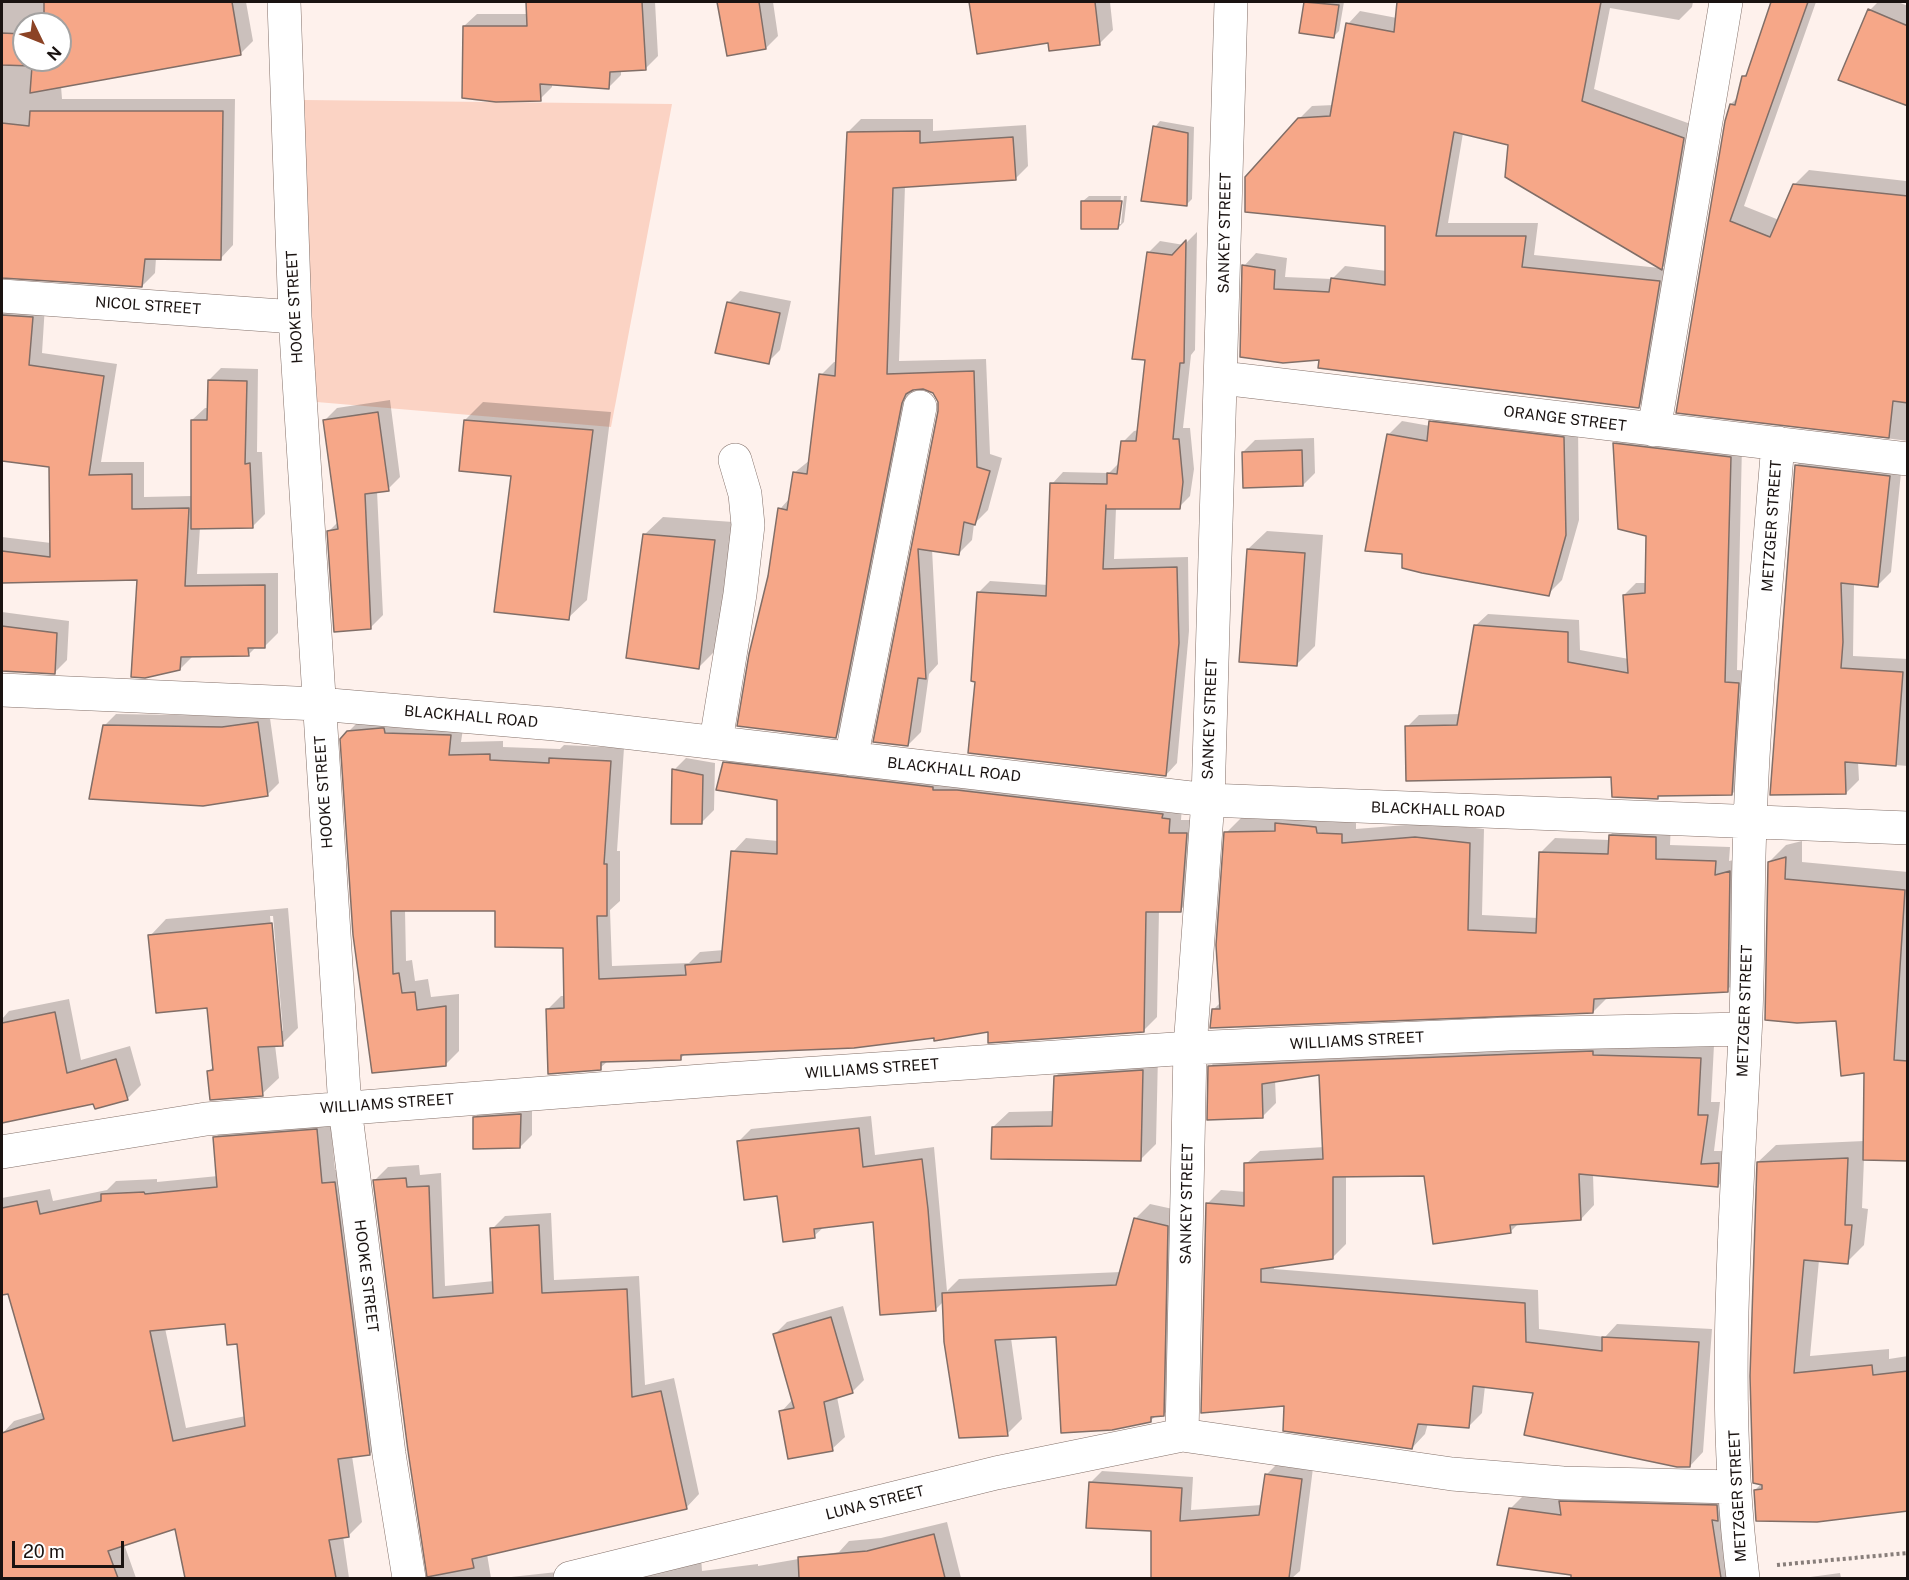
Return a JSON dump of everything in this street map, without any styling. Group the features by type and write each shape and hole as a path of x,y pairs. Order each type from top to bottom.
{"street":[{"name":"HOOKE STREET","path":"284,2 295,317 345,1108 389,1454 409,1578"},
{"name":"SANKEY STREET","path":"1182,1435 1190,1048 1208,800 1222,378 1231,2"},
{"path":"1654,430 1726,2"},
{"name":"NICOL STREET","path":"2,296 295,317"},
{"name":"ORANGE STREET","path":"1222,378 1908,459"},
{"path":"851,759 920,407"},
{"name":"METZGER STREET","path":"1742,1573 1735,1487 1732,1380 1735,1234 1745,1029 1750,823 1778,443"},
{"path":"716,741 740,594 748,525 745,494 735,460"},
{"name":"BLACKHALL ROAD","path":"2,690 318,704 555,724 1208,800 1908,828"},
{"name":"WILLIAMS STREET","path":"2,1152 206,1119 1190,1048 1509,1034 1745,1029"},
{"name":"LUNA STREET","path":"570,1578 996,1473 1182,1435 1452,1474 1563,1483 1735,1487"}],"path":[{"path":"1742,1573 1908,1553"}],"shaded area":[{"path":"304,100 672,104 611,427 305,401"}],"building":[{"path":"44,2 232,2 241,55 30,93 32,72 72,72 72,12 44,12"},
{"path":"526,2 642,2 646,70 610,72 609,89 540,84 541,101 496,102 462,98 463,26 527,26"},
{"path":"717,2 759,2 766,49 727,56"},
{"path":"969,2 1095,2 1100,45 1049,51 1048,43 977,54"},
{"path":"1304,2 1339,5 1334,38 1299,33"},
{"path":"1397,2 1601,2 1582,101 1684,138 1662,270 1505,177 1508,145 1454,132 1436,236 1526,236 1522,267 1660,281 1639,408 1318,368 1319,360 1283,363 1240,357 1242,265 1275,270 1274,289 1329,292 1331,278 1385,285 1385,226 1245,212 1245,177 1298,118 1330,116 1346,23 1394,32"},
{"path":"1771,2 1808,2 1730,221 1770,237 1793,184 1908,196 1908,403 1893,401 1889,438 1676,413 1725,121 1730,104 1735,105 1742,76 1746,76"},
{"path":"1868,9 1908,26 1908,106 1838,80"},
{"path":"2,33 12,33 12,65 2,65"},
{"path":"30,111 223,111 221,260 145,259 142,287 2,278 2,123 29,126"},
{"path":"1153,126 1188,133 1187,206 1141,201"},
{"path":"920,131 920,143 1013,137 1016,180 893,188 887,374 974,371 977,467 990,471 975,525 964,522 959,555 918,549 926,679 918,678 908,746 873,742 938,411 938,402 933,393 923,389 913,390 906,394 902,403 836,738 737,726 749,654 768,576 778,508 787,510 793,472 807,474 819,374 835,376 847,132"},
{"path":"1081,201 1122,201 1118,229 1081,229"},
{"path":"1186,240 1184,363 1180,363 1173,439 1179,439 1183,482 1180,509 1106,509 1106,505 1103,569 1177,567 1179,643 1166,776 968,753 975,682 971,681 977,592 1046,596 1050,483 1107,484 1107,473 1117,474 1121,441 1136,441 1145,360 1132,359 1147,252 1172,255"},
{"path":"727,302 780,313 769,364 715,353"},
{"path":"2,315 33,317 29,365 104,376 89,475 132,474 132,509 189,508 185,586 265,585 265,648 248,648 249,656 181,657 180,670 145,678 131,677 137,580 2,583 2,551 50,557 49,467 2,461"},
{"path":"208,380 247,381 245,464 250,463 253,528 191,529 191,420 207,420"},
{"path":"378,412 389,491 365,494 371,629 334,632 327,531 338,529 323,420"},
{"path":"464,420 593,430 569,620 494,612 511,476 459,471"},
{"path":"1429,421 1564,437 1566,535 1549,596 1422,573 1402,568 1402,554 1365,551 1387,434 1427,441"},
{"path":"1613,443 1731,457 1725,682 1739,683 1732,795 1658,796 1658,799 1612,797 1611,777 1406,781 1405,726 1457,725 1474,625 1568,632 1568,662 1628,673 1623,595 1645,593 1646,536 1618,529"},
{"path":"1302,450 1303,486 1243,488 1242,452"},
{"path":"1795,465 1890,476 1878,587 1841,583 1843,642 1841,668 1903,672 1896,766 1845,762 1846,794 1770,795"},
{"path":"643,534 715,540 699,669 626,658"},
{"path":"1247,549 1305,553 1297,666 1239,662"},
{"path":"2,626 57,633 55,674 2,671"},
{"path":"258,722 268,796 203,806 89,799 103,725 222,727"},
{"path":"384,728 385,733 451,735 449,755 490,754 490,760 549,763 549,758 611,761 604,864 607,864 607,916 597,916 599,979 686,975 685,965 721,962 731,851 777,854 777,800 716,790 723,762 933,787 933,790 957,790 1163,814 1162,818 1170,819 1169,833 1187,833 1181,912 1146,912 1144,1032 988,1043 988,1032 934,1041 934,1038 854,1048 681,1055 681,1060 601,1062 601,1070 548,1074 546,1009 564,1008 563,948 495,947 495,911 391,911 393,974 399,973 402,993 415,992 417,1010 446,1006 446,1066 372,1073 353,935 340,739 347,731"},
{"path":"672,769 703,775 702,824 671,824"},
{"path":"1275,823 1316,827 1317,833 1342,834 1342,843 1415,837 1470,843 1468,930 1536,933 1539,852 1608,854 1609,835 1656,837 1656,859 1716,861 1715,875 1730,871 1728,992 1594,999 1593,1013 1210,1028 1212,1009 1220,1009 1216,945 1224,832 1275,831"},
{"path":"1786,857 1785,879 1905,890 1894,1060 1908,1061 1908,1161 1863,1160 1864,1073 1841,1076 1836,1021 1797,1023 1765,1020 1768,862"},
{"path":"272,923 283,1046 258,1047 263,1096 210,1100 207,1071 213,1070 207,1008 156,1013 148,935"},
{"path":"55,1012 67,1073 116,1059 128,1100 95,1109 93,1104 2,1123 2,1023"},
{"path":"1593,1051 1593,1055 1701,1058 1698,1115 1708,1115 1701,1164 1719,1163 1718,1187 1579,1174 1581,1220 1510,1225 1511,1233 1433,1244 1424,1176 1333,1177 1333,1259 1261,1269 1261,1282 1525,1303 1526,1342 1602,1351 1602,1337 1699,1342 1690,1467 1677,1467 1524,1435 1533,1393 1473,1386 1469,1428 1418,1424 1412,1449 1283,1431 1284,1406 1201,1413 1206,1203 1244,1206 1244,1163 1323,1159 1319,1075 1262,1084 1263,1118 1207,1120 1208,1066"},
{"path":"1143,1070 1141,1161 991,1159 992,1127 1052,1126 1054,1076"},
{"path":"521,1114 520,1148 473,1149 473,1117"},
{"path":"859,1128 863,1167 922,1159 936,1311 880,1315 873,1222 814,1229 815,1238 783,1242 777,1196 744,1200 737,1141"},
{"path":"317,1129 322,1183 335,1182 370,1455 338,1459 349,1537 329,1540 336,1578 185,1578 175,1529 108,1551 118,1578 2,1578 2,1433 44,1419 8,1294 2,1295 2,1208 37,1201 40,1214 101,1201 101,1194 144,1192 145,1194 217,1187 213,1137","holes":["225,1324 227,1345 237,1344 245,1426 173,1441 150,1331"]},
{"path":"1848,1158 1845,1225 1852,1225 1848,1264 1804,1260 1794,1373 1872,1365 1873,1375 1908,1371 1908,1511 1817,1522 1756,1521 1754,1490 1762,1489 1762,1485 1753,1483 1750,1376 1757,1162"},
{"path":"406,1178 407,1187 429,1186 433,1298 493,1293 490,1228 539,1225 542,1293 627,1289 632,1397 661,1391 687,1509 472,1559 474,1568 427,1577 408,1451 373,1180"},
{"path":"1134,1218 1168,1226 1164,1416 1151,1417 1151,1422 1112,1430 1061,1433 1056,1337 995,1340 1008,1436 959,1438 944,1342 942,1293 1116,1285"},
{"path":"831,1317 853,1393 824,1402 833,1451 788,1459 779,1411 794,1408 773,1334"},
{"path":"1265,1474 1302,1479 1289,1578 1151,1578 1151,1531 1086,1528 1089,1482 1182,1488 1180,1521 1259,1515"},
{"path":"1559,1501 1717,1505 1718,1521 1712,1520 1721,1578 1571,1578 1571,1575 1497,1565 1509,1508 1561,1515"},
{"path":"934,1534 945,1578 799,1578 798,1557 867,1551"}]}
